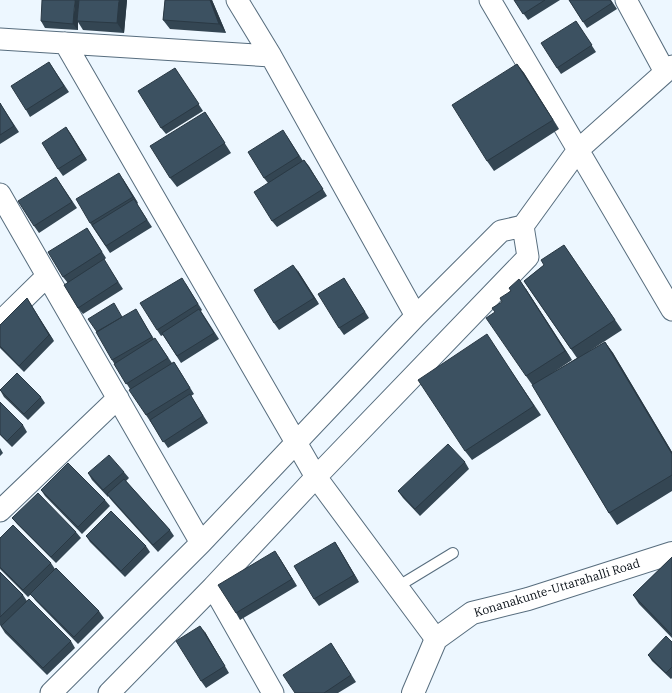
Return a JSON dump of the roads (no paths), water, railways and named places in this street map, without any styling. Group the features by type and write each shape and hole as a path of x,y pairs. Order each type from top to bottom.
{"main road":[{"name":"Konanakunte-Uttarahalli Road","path":"436,639 472,613 528,600 672,552"},
{"path":"413,693 436,639"}],"street":[{"path":"237,0 271,56 416,316"},
{"path":"490,0 672,310"},
{"path":"51,693 201,543 416,316 501,231 523,226 578,150 668,69 626,0"},
{"path":"0,39 271,56"},
{"path":"65,43 316,477 436,639"},
{"path":"0,194 201,543"},
{"path":"109,693 213,587 316,477 528,257 523,226"},
{"path":"0,322 47,276"},
{"path":"0,511 118,398"},
{"path":"213,587 273,693"}],"lane":[{"path":"397,587 454,553"}]}
